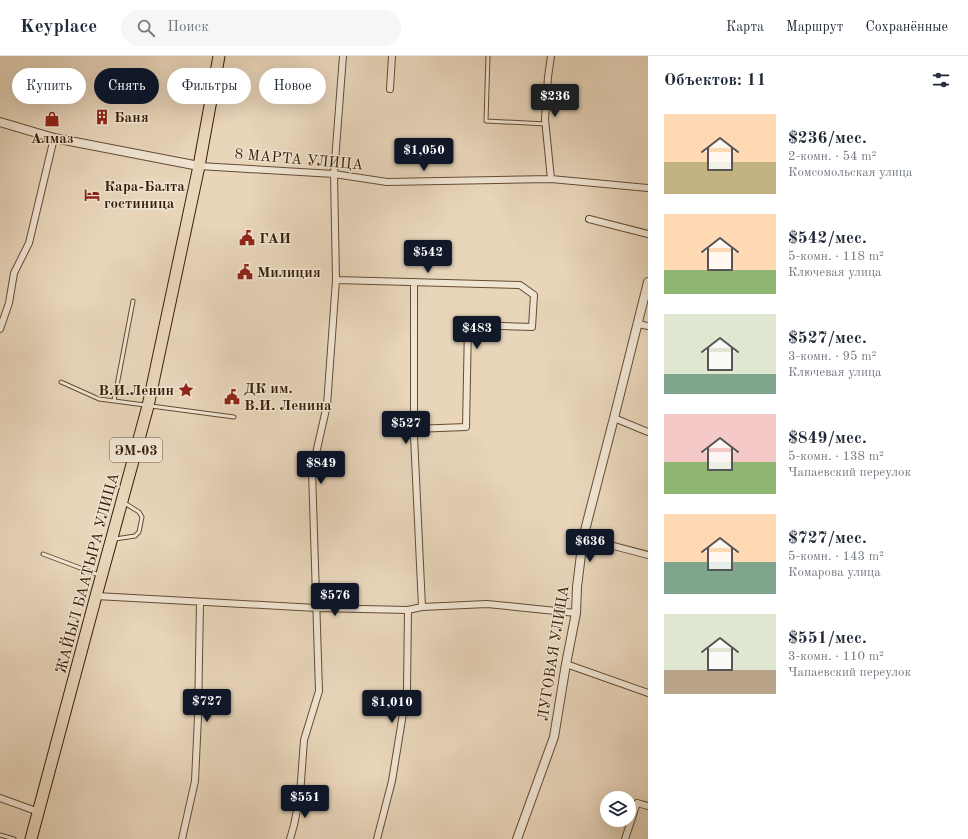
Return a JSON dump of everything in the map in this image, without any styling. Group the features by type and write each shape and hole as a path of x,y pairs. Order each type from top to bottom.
{"highway":[{"name":"ЖАЙЫЛ БААТЫРА УЛИЦА","path":"32,839 101,576 148,406 200,166 219,56"}],"street":[{"path":"290,839 300,795 304,740 319,690 312,471 327,405 336,280 334,174 343,56"},
{"path":"390,89 392,56"},
{"path":"551,56 548,77 546,124 551,179"},
{"name":"8 МАРТА УЛИЦА","path":"0,122 54,138 200,166 334,174 388,182 551,179 648,188"},
{"path":"0,329 9,303 14,274 29,243 54,138"},
{"path":"589,219 648,234"},
{"path":"336,280 520,285 534,295 532,326 468,324 466,427 414,429"},
{"path":"414,282 414,429 422,607"},
{"name":"ЛУГОВАЯ УЛИЦА","path":"517,839 554,737 576,613 577,587 583,538 648,282"},
{"path":"638,324 648,326"},
{"path":"614,418 648,432"},
{"path":"583,538 648,556"},
{"path":"96,596 200,603 408,610 422,607 487,604 576,613"},
{"path":"182,839 195,781 198,717 200,603"},
{"path":"377,839 392,781 407,689 408,610"},
{"path":"566,664 648,693"},
{"path":"0,798 39,812"},
{"path":"626,839 637,803 648,806"}],"lane":[{"path":"488,56 486,121 546,124"},
{"path":"114,401 133,302"},
{"path":"61,382 99,399 234,417"},
{"path":"111,540 135,536 139,532 142,517 139,512 122,501"},
{"path":"43,554 101,576"},
{"path":"0,835 14,839"}],"place":[{"name":"Баня","path":"102,117"},
{"name":"Алмаз","path":"52,119"},
{"name":"Кара-Балта гостиница","path":"92,195"},
{"name":"ГАИ","path":"247,238"},
{"name":"Милиция","path":"245,272"},
{"name":"В.И.Ленин","path":"186,390"},
{"name":"ДК им. В.И. Ленина","path":"232,397"}]}
